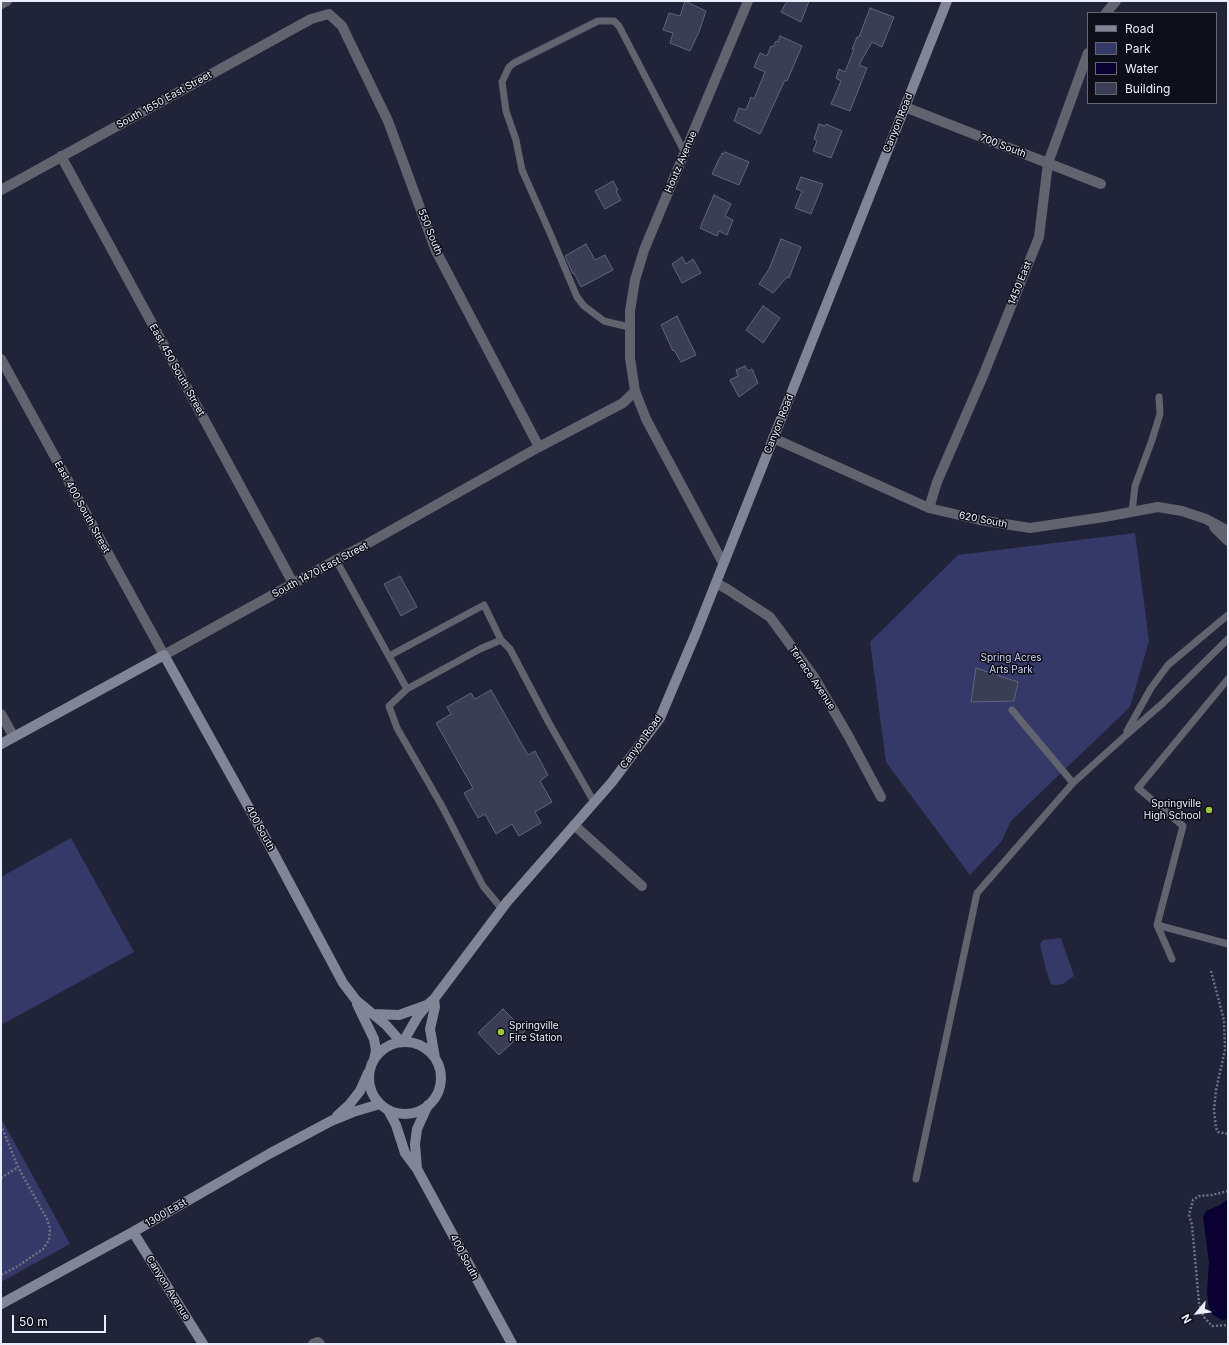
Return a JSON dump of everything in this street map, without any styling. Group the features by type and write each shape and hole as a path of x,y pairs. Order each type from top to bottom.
{"main road":[{"name":"Canyon Road","path":"402,1042 418,1016 431,1002 502,909 612,782 660,718 671,695 716,583 947,1"},
{"name":"South 1470 East Street","path":"1,744 164,655"},
{"name":"400 South","path":"164,655 343,983 356,1000 374,1039 376,1050 373,1062"},
{"name":"400 South","path":"356,1000 386,1025 402,1042"},
{"path":"373,1014 399,1015 431,1002 435,1007 430,1029 435,1060"},
{"path":"402,1042 413,1043 429,1052 439,1069 440,1084 435,1098 422,1109 408,1114 400,1114 384,1107 375,1098 370,1085 369,1077 373,1062 381,1051 390,1045 402,1042"},
{"name":"1300 East","path":"331,1121 349,1105 360,1091 373,1062"},
{"name":"400 South","path":"417,1169 415,1144 417,1129 428,1105"},
{"name":"400 South","path":"384,1107 396,1125 405,1153 417,1169 512,1344"},
{"name":"1300 East","path":"1,1304 133,1232 269,1154 331,1121 353,1112 384,1107"},
{"name":"Canyon Avenue","path":"133,1232 203,1344"}],"street":[{"path":"1,4 7,1"},
{"name":"Houtz Avenue","path":"630,327 632,295 639,265 748,1"},
{"path":"1107,12 1116,1"},
{"name":"South 1650 East Street","path":"1,190 311,19 329,14"},
{"name":"550 South","path":"329,14 342,26 388,121 436,251 539,447"},
{"name":"1450 East","path":"929,508 937,482 983,376 1039,237 1048,163 1087,55"},
{"name":"700 South","path":"904,107 1101,184"},
{"name":"East 450 South Street","path":"61,156 294,583"},
{"path":"630,327 630,358 635,391 646,419 724,563"},
{"name":"East 400 South Street","path":"1,359 164,655"},
{"name":"South 1470 East Street","path":"164,655 365,545 539,447 623,403 635,391"},
{"name":"620 South","path":"773,438 929,508 980,520 1030,528 1104,518 1158,507 1182,511 1206,519 1228,530"},
{"name":"620 South","path":"1206,519 1228,541"},
{"name":"Terrace Avenue","path":"716,583 770,617 814,677 850,737 882,798"},
{"path":"1,714 14,737"},
{"path":"574,825 642,886"},
{"path":"313,1344 318,1342 320,1344"}],"lane":[{"path":"630,327 604,321 592,313 576,298 550,233 522,170 516,140 506,110 502,82 509,67 514,63 598,21 614,21 619,26 685,153"},
{"path":"1132,512 1135,486 1160,414 1159,397"},
{"path":"336,560 407,689"},
{"path":"389,656 484,605 501,640 510,649 549,723 594,802"},
{"path":"1124,737 1151,688 1168,665 1228,614"},
{"path":"916,1179 976,893 1073,783 1163,703 1228,639"},
{"path":"501,640 480,649 407,689 389,706 397,728 443,808 483,886 502,909"},
{"path":"1172,959 1157,925 1184,826 1138,788 1228,680"},
{"path":"1012,710 1073,783"},
{"path":"1157,925 1228,944"}],"path":[{"path":"1211,971 1224,1020 1225,1050 1216,1090 1214,1110 1216,1128 1218,1132 1228,1134"},
{"path":"1,1124 18,1167 47,1219 50,1228 48,1240 43,1249 18,1266 1,1275"},
{"path":"1,1178 18,1167"},
{"path":"1228,1191 1212,1195 1199,1196 1193,1200 1189,1215 1192,1225 1198,1302 1203,1316 1212,1326 1228,1325"}],"green space":[{"name":"Spring Acres Arts Park","path":"1135,533 1149,641 1130,707 1011,821 1001,842 970,875 886,762 870,642 958,555"},
{"path":"71,838 134,952 1,1025 1,877"},
{"path":"1061,938 1074,976 1063,984 1055,985 1051,984 1040,944 1043,940"},
{"path":"1,1118 70,1244 1,1282"}],"water":[{"path":"1228,1199 1228,1319 1222,1320 1213,1315 1209,1308 1207,1293 1209,1262 1203,1217 1206,1211 1220,1205"}],"building":[{"path":"685,1 706,11 699,32 690,51 670,43 673,33 663,30 669,13 680,16"},
{"path":"787,1 809,1 801,22 781,12"},
{"path":"870,8 894,17 882,47 872,42 859,65 867,68 850,111 831,104 841,81 836,78 839,69 845,72 854,49 852,49 857,37 859,37"},
{"path":"780,36 802,46 787,81 785,80 760,134 734,121 739,108 746,110 751,97 754,99 765,72 754,67 760,53 767,56 771,46 773,47 776,41 778,42"},
{"path":"819,124 825,126 826,124 842,131 831,158 813,151 817,141 814,139"},
{"path":"725,152 749,162 739,185 712,174 722,153 724,154"},
{"path":"801,177 823,184 811,214 795,208 802,191 796,189"},
{"path":"613,181 621,200 605,209 595,191"},
{"path":"714,195 731,204 725,216 733,220 727,235 719,231 717,236 700,228"},
{"path":"781,239 801,247 789,278 787,277 773,293 759,284 769,269"},
{"path":"586,244 595,260 605,255 613,270 581,287 565,256"},
{"path":"682,257 686,264 693,259 701,273 682,283 672,264"},
{"path":"763,306 780,318 763,343 746,330"},
{"path":"677,316 696,355 681,362 674,350 673,351 661,325"},
{"path":"745,366 748,371 752,369 758,383 739,397 730,380 738,376 736,370"},
{"path":"400,576 417,607 401,616 384,584"},
{"path":"976,668 1018,682 1014,701 971,702"},
{"path":"491,690 528,755 535,751 548,775 540,781 552,802 535,812 541,823 519,836 512,824 496,834 485,814 478,818 464,793 473,788 436,723 451,714 447,707 471,693 475,699"},
{"name":"Springville Fire Station","path":"503,1009 525,1031 499,1055 478,1033"}],"place":[{"name":"Springville High School","path":"1209,810"},
{"name":"Springville Fire Station","path":"501,1032"}]}
